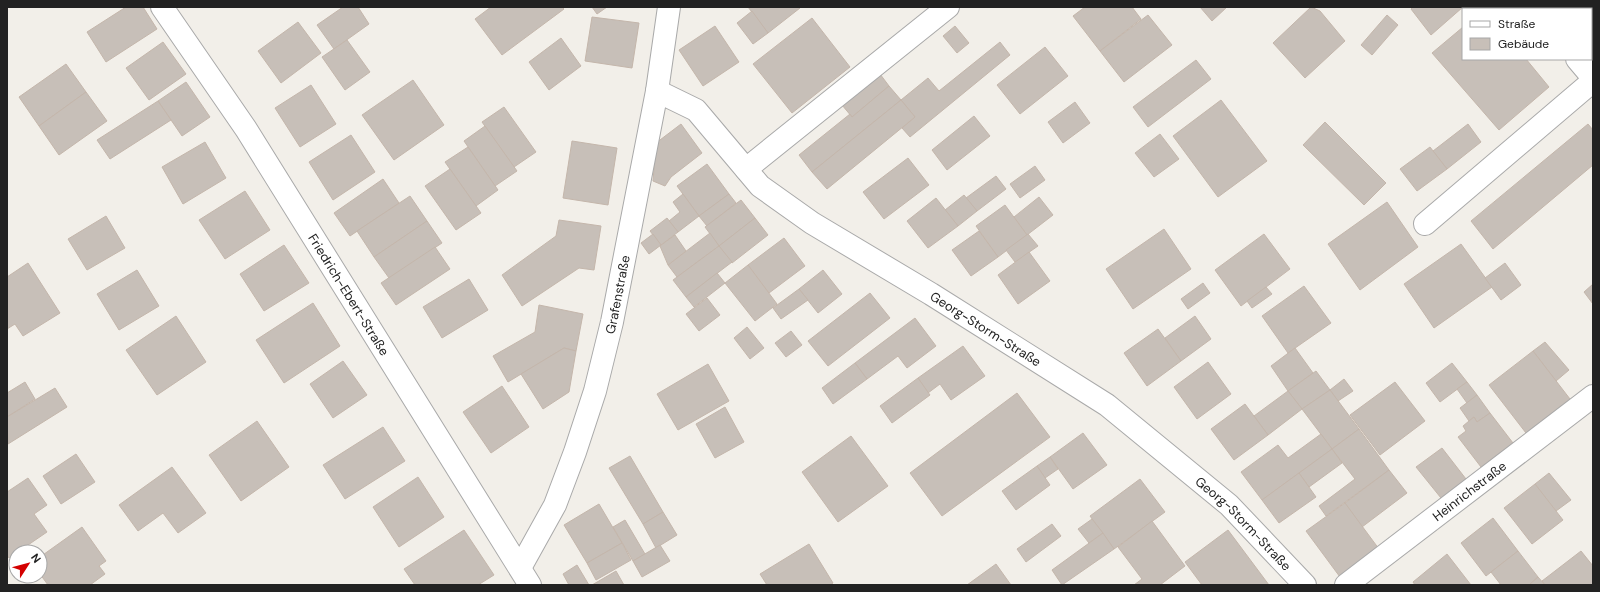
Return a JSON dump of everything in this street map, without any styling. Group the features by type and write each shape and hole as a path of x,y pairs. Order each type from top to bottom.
{"street":[{"name":"Friedrich-Ebert-Straße","path":"162,7 246,129 525,576"},
{"name":"Grafenstraße","path":"525,576 555,505 575,452 595,391 612,322 657,91 669,7"},
{"path":"746,169 948,7"},
{"path":"1578,60 1593,78"},
{"path":"1425,224 1593,81"},
{"name":"Georg-Storm-Straße","path":"657,91 696,110 760,186 812,223 931,294 1107,405 1229,505 1305,585"},
{"name":"Heinrichstraße","path":"1346,585 1593,396"}],"building":[{"path":"126,7 143,7 157,29 106,62 87,32"},
{"path":"343,7 358,7 369,24 334,49 317,25"},
{"path":"491,7 562,7 564,9 502,55 475,19"},
{"path":"592,7 607,7 597,14"},
{"path":"748,7 799,7 800,8 768,33"},
{"path":"1085,7 1132,7 1141,19 1100,51 1073,16"},
{"path":"1200,7 1227,7 1212,21"},
{"path":"1311,7 1320,11 1345,41 1305,78 1273,43"},
{"path":"1413,7 1463,7 1431,35 1411,9"},
{"path":"752,11 768,33 753,44 737,23"},
{"path":"1148,15 1172,45 1124,82 1100,51"},
{"path":"1387,15 1398,25 1372,55 1361,45"},
{"path":"592,17 639,23 632,68 585,61"},
{"path":"812,18 850,67 792,113 753,64"},
{"path":"298,22 321,53 281,83 258,51"},
{"path":"715,26 739,62 703,86 679,50"},
{"path":"955,26 969,43 957,53 943,36"},
{"path":"1462,28 1462,60 1527,60 1549,87 1499,130 1432,53"},
{"path":"561,38 581,66 549,90 529,62"},
{"path":"347,40 370,72 345,90 322,57"},
{"path":"163,42 186,74 149,100 126,68"},
{"path":"1000,42 1010,55 910,137 902,128 915,117 901,100 928,78 939,91"},
{"path":"1045,47 1068,76 1020,114 997,85"},
{"path":"1196,60 1211,79 1148,127 1133,107"},
{"path":"66,64 86,92 39,126 19,97"},
{"path":"880,74 889,86 852,117 842,105"},
{"path":"413,80 444,125 394,160 362,115"},
{"path":"186,82 210,117 182,136 158,101"},
{"path":"311,85 336,124 300,147 275,108"},
{"path":"889,86 901,100 812,172 799,155 850,114 852,117"},
{"path":"86,92 107,121 59,155 39,126"},
{"path":"901,100 915,117 827,189 812,172"},
{"path":"1221,100 1267,161 1218,197 1173,136"},
{"path":"158,101 171,120 110,159 97,140"},
{"path":"1075,102 1090,123 1063,143 1048,122"},
{"path":"504,107 536,152 514,167 482,122"},
{"path":"974,116 990,136 947,170 932,150"},
{"path":"1325,122 1386,183 1364,205 1303,145"},
{"path":"681,124 702,153 671,177 665,186 653,181 656,143"},
{"path":"1468,124 1481,142 1447,169 1433,151"},
{"path":"1588,124 1593,130 1593,165 1493,249 1471,221"},
{"path":"485,126 517,171 495,186 464,141"},
{"path":"1160,134 1179,159 1154,177 1135,153"},
{"path":"351,135 375,172 333,200 309,162"},
{"path":"572,141 617,148 608,205 563,198"},
{"path":"205,142 226,178 183,204 162,167"},
{"path":"468,147 498,190 476,206 445,162"},
{"path":"1430,147 1447,169 1417,191 1400,169"},
{"path":"908,158 929,185 884,219 863,192"},
{"path":"707,164 729,194 699,216 677,186"},
{"path":"1035,166 1045,180 1020,198 1010,184"},
{"path":"450,169 481,213 456,230 425,186"},
{"path":"996,176 1006,189 977,211 966,198"},
{"path":"383,179 399,203 350,236 334,213"},
{"path":"245,191 270,230 225,259 199,220"},
{"path":"683,194 699,216 678,232 669,221 680,212 673,202"},
{"path":"729,194 736,203 707,226 699,216"},
{"path":"964,195 977,211 958,226 945,210"},
{"path":"410,196 427,221 374,257 357,231"},
{"path":"1039,197 1053,215 1027,235 1014,217"},
{"path":"936,198 958,226 928,248 907,221"},
{"path":"741,200 755,218 719,246 705,227"},
{"path":"1387,202 1418,247 1360,290 1328,244"},
{"path":"1005,205 1027,235 998,257 976,226"},
{"path":"106,216 125,248 87,270 68,239"},
{"path":"667,218 678,232 661,245 650,231"},
{"path":"755,218 768,235 732,263 719,246"},
{"path":"559,220 601,226 594,270 579,268 522,306 502,275 556,236"},
{"path":"427,221 442,243 389,278 374,257"},
{"path":"1164,229 1191,269 1133,309 1106,269"},
{"path":"979,231 998,257 971,276 952,250"},
{"path":"710,233 719,246 677,277 668,265"},
{"path":"653,234 661,245 649,254 641,243"},
{"path":"1028,234 1038,246 1015,262 1006,250"},
{"path":"1264,234 1290,269 1241,306 1215,270"},
{"path":"675,235 686,251 668,265 660,246"},
{"path":"784,238 805,266 769,293 748,265"},
{"path":"1461,244 1492,287 1434,328 1404,284"},
{"path":"284,245 309,283 264,311 240,274"},
{"path":"719,246 732,262 686,297 673,280"},
{"path":"435,247 450,269 396,305 381,283"},
{"path":"1029,252 1050,281 1018,304 998,275"},
{"path":"28,263 60,313 23,336 15,324 7,329 7,277"},
{"path":"1505,263 1521,285 1501,300 1485,278"},
{"path":"748,265 777,304 755,321 725,283"},
{"path":"137,270 159,306 119,330 97,294"},
{"path":"823,270 842,294 818,313 799,289"},
{"path":"717,273 725,283 694,307 686,297"},
{"path":"469,279 488,310 442,338 423,307"},
{"path":"1203,283 1210,293 1188,309 1181,299"},
{"path":"1593,284 1593,304 1584,292"},
{"path":"1304,286 1331,323 1288,353 1262,316"},
{"path":"1266,287 1272,294 1252,308 1247,301"},
{"path":"799,289 808,300 781,319 773,308"},
{"path":"870,293 890,318 828,366 808,341"},
{"path":"707,298 720,315 699,331 686,314"},
{"path":"313,303 340,346 284,383 256,340"},
{"path":"539,305 583,314 576,351 564,348 508,382 493,356 535,332"},
{"path":"176,316 206,362 157,395 126,350"},
{"path":"1195,316 1211,339 1181,361 1165,338"},
{"path":"915,318 936,346 907,368 898,356 867,379 855,363"},
{"path":"747,327 764,348 750,359 734,338"},
{"path":"1158,329 1181,361 1147,386 1124,353"},
{"path":"791,331 802,345 786,357 775,343"},
{"path":"1545,342 1569,370 1556,381 1533,351"},
{"path":"963,346 985,376 951,400 940,384 928,393 918,378"},
{"path":"564,348 576,351 569,392 543,409 521,374"},
{"path":"1295,348 1313,373 1288,391 1271,366"},
{"path":"1533,351 1570,399 1526,433 1489,385"},
{"path":"343,361 367,395 333,418 310,384"},
{"path":"1208,362 1231,394 1197,419 1174,387"},
{"path":"855,363 867,379 833,404 822,388"},
{"path":"1452,363 1467,382 1440,402 1426,383"},
{"path":"708,364 729,401 678,430 657,394"},
{"path":"1316,371 1330,390 1302,409 1288,391"},
{"path":"918,378 930,395 892,423 880,406"},
{"path":"1344,379 1353,391 1338,401 1330,390"},
{"path":"25,382 35,399 7,417 7,393"},
{"path":"1395,382 1425,421 1380,455 1350,415"},
{"path":"1467,382 1477,395 1467,403 1457,389"},
{"path":"502,386 529,427 491,453 463,412"},
{"path":"55,388 67,407 8,444 7,417"},
{"path":"1330,390 1359,429 1332,449 1302,409"},
{"path":"1288,391 1302,409 1268,435 1254,416"},
{"path":"1017,393 1050,437 942,516 910,473"},
{"path":"1477,395 1490,413 1477,422 1474,417 1469,421 1460,408"},
{"path":"1245,404 1268,435 1234,460 1211,429"},
{"path":"725,407 744,442 715,458 696,424"},
{"path":"1490,413 1513,443 1481,467 1458,437 1466,431 1463,426 1474,417 1477,422"},
{"path":"257,421 289,467 241,501 209,455"},
{"path":"383,427 405,461 345,499 323,465"},
{"path":"1359,429 1389,470 1326,516 1319,506 1355,479 1332,449"},
{"path":"1083,433 1107,465 1073,489 1050,457"},
{"path":"1321,434 1332,449 1262,500 1241,472 1278,445 1288,458"},
{"path":"851,436 888,486 838,522 802,472"},
{"path":"1442,448 1466,479 1441,498 1416,467"},
{"path":"1332,449 1342,463 1309,487 1299,473"},
{"path":"76,454 95,482 61,504 43,476"},
{"path":"630,456 663,512 643,524 609,468"},
{"path":"1050,457 1058,469 1045,478 1037,466"},
{"path":"1037,466 1050,485 1016,510 1002,491"},
{"path":"172,467 206,513 178,533 163,513 138,531 119,505"},
{"path":"1389,470 1407,493 1362,527 1345,503"},
{"path":"1299,473 1316,497 1279,523 1262,500"},
{"path":"1549,473 1571,500 1556,511 1535,484"},
{"path":"418,477 444,517 399,547 373,507"},
{"path":"28,478 47,505 34,514 47,532 29,544 8,544 8,556 7,555 7,492"},
{"path":"1140,479 1165,512 1114,549 1090,516"},
{"path":"1535,484 1563,520 1532,544 1504,508"},
{"path":"1345,503 1379,549 1340,577 1306,531"},
{"path":"599,504 622,543 587,563 564,525"},
{"path":"663,512 677,535 656,548 643,524"},
{"path":"1493,518 1518,551 1486,576 1461,543"},
{"path":"1092,519 1103,533 1089,543 1078,529"},
{"path":"625,520 645,554 633,561 613,527"},
{"path":"1152,521 1185,566 1160,585 1134,585 1142,579 1118,547"},
{"path":"1052,524 1061,536 1026,562 1017,549"},
{"path":"82,527 106,561 99,566 105,574 90,585 48,585 48,551"},
{"path":"464,530 494,575 478,585 415,585 404,569"},
{"path":"1228,530 1269,585 1202,585 1185,562"},
{"path":"1103,533 1114,549 1062,585 1052,570"},
{"path":"622,543 631,560 596,580 587,563"},
{"path":"809,544 833,583 830,585 767,585 760,574"},
{"path":"660,545 670,561 642,577 633,561"},
{"path":"1518,551 1538,577 1529,585 1501,585 1491,572"},
{"path":"1581,551 1593,566 1593,585 1545,585 1542,581"},
{"path":"1447,554 1471,585 1415,585 1413,582"},
{"path":"996,564 1011,585 967,585"},
{"path":"577,565 589,585 569,585 563,574"},
{"path":"616,571 624,585 592,585"},
{"path":"1538,577 1545,585 1529,585"}]}
